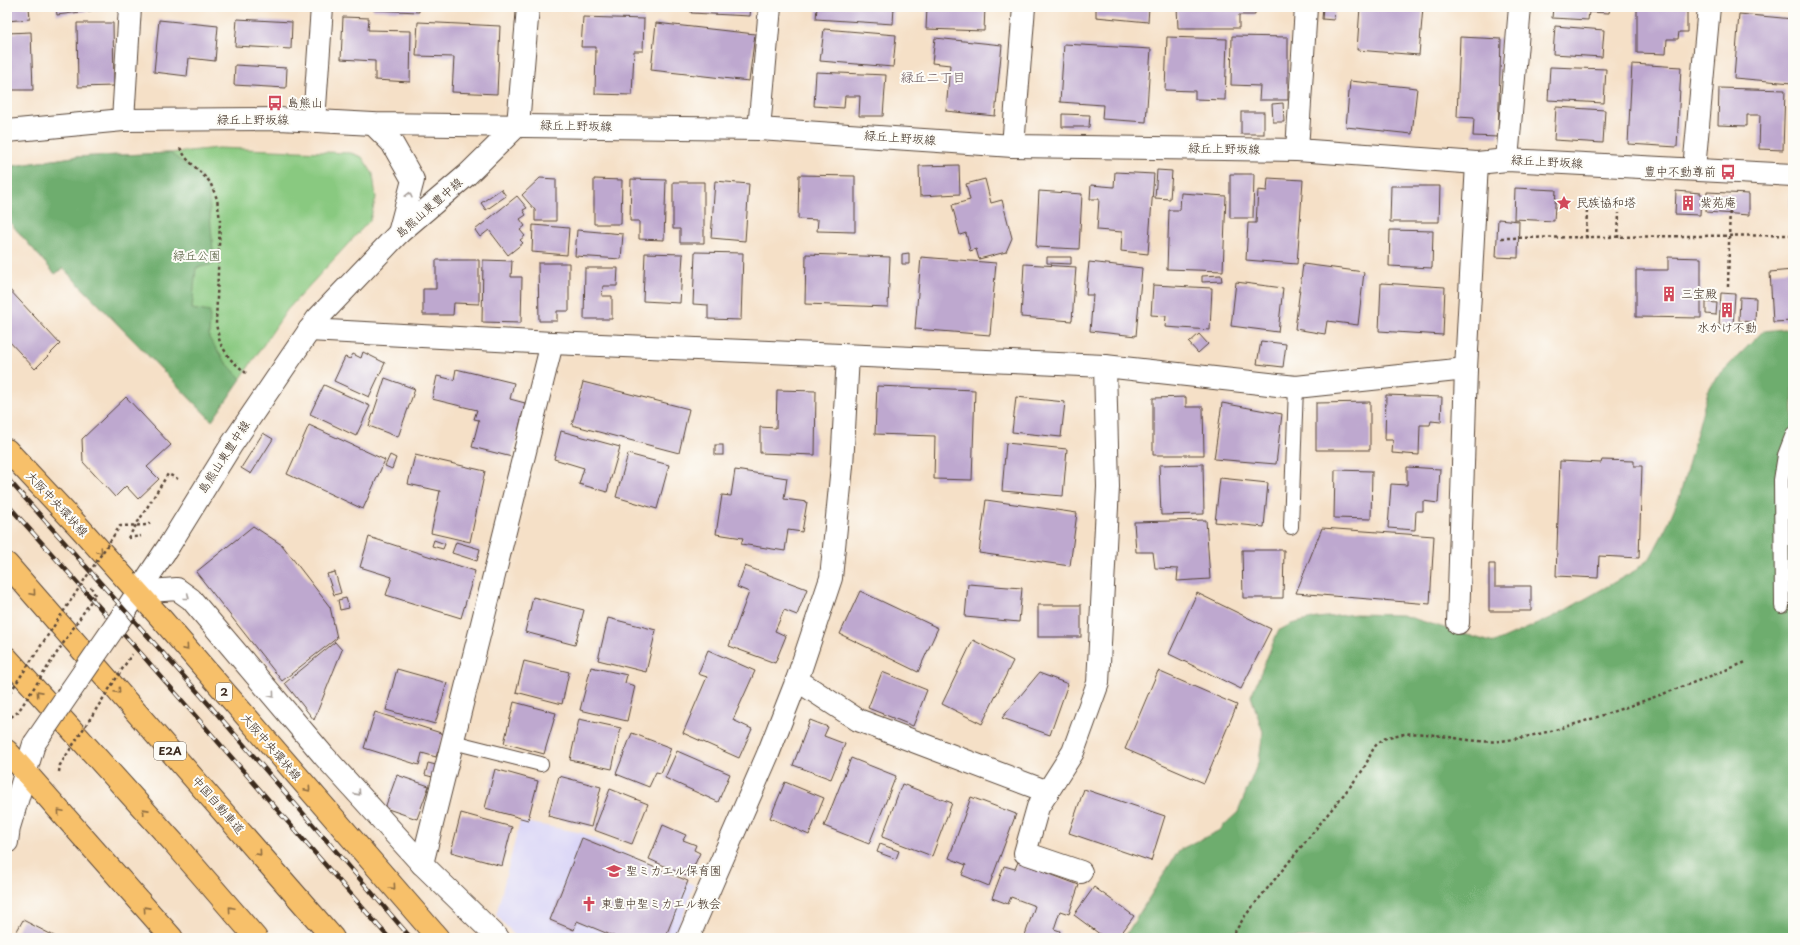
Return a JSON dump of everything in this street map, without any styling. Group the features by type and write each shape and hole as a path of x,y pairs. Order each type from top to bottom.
{"main road":[{"name":"大阪中央環状線","path":"7,450 137,592 438,938"},
{"name":"中国自動車道","path":"7,564 333,938"},
{"path":"7,658 174,843 256,938"},
{"path":"7,751 172,938"}],"street":[{"path":"123,120 130,7"},
{"path":"314,121 322,7"},
{"path":"518,125 528,7"},
{"path":"760,129 770,7"},
{"path":"1013,146 1024,7"},
{"path":"1297,150 1306,7"},
{"path":"1507,160 1520,7"},
{"path":"1694,169 1709,7"},
{"name":"緑丘上野坂線","path":"7,131 123,120 280,119 373,124 760,129 1013,146 1297,150 1477,163 1507,160 1793,175"},
{"path":"373,124 392,143 413,180 399,233"},
{"name":"島熊山東豊中線","path":"7,842 9,827 34,744 170,544 232,444 309,330 317,319 399,233 467,175 518,125"},
{"path":"1458,623 1466,368 1477,163"},
{"path":"309,330 552,343 1105,366 1296,387 1466,368"},
{"path":"422,864 552,343"},
{"path":"688,938 768,754 797,680 831,578 842,466 848,356"},
{"path":"1081,872 1025,853 1038,808 1073,752 1098,683 1108,487 1105,366"},
{"path":"137,592 177,589 191,599 324,756 422,864 498,938"},
{"path":"797,680 858,720 1048,792"}],"lane":[{"path":"1291,527 1296,387"},
{"path":"1782,606 1781,480 1785,455 1793,434"},
{"path":"453,742 541,764"}],"path":[{"path":"179,145 186,158 210,182 217,199 220,220 216,324 220,343 230,359 251,378"},
{"path":"1728,287 1728,236 1731,172"},
{"path":"1586,238 1587,208"},
{"path":"1618,238 1619,213"},
{"path":"1472,239 1793,235"},
{"path":"128,538 168,474 178,480 175,484"},
{"path":"7,697 120,526 148,525 150,523"},
{"path":"116,539 119,533"},
{"path":"123,536 128,538 146,535"},
{"path":"11,717 18,712 95,595 91,587"},
{"path":"59,772 60,765 133,652"},
{"path":"1231,938 1245,916 1353,783 1365,766 1370,753 1379,741 1388,737 1408,733 1499,741 1545,733 1658,696 1746,662"}],"shaded area":[{"path":"520,821 583,833 694,885 675,938 517,938 496,915"}],"green space":[{"name":"緑丘公園","path":"218,148 351,153 362,157 373,174 376,198 370,220 287,310 212,421 63,268 55,274 7,219 7,167 73,157 170,153"},
{"path":"170,153 199,174 208,188 214,264 196,268 192,309 210,312 209,338 223,359 241,379 212,421 63,268 55,274 7,219 7,167 73,157"},
{"path":"1793,328 1793,938 1124,938 1179,850 1218,831 1238,812 1259,760 1263,732 1251,696 1278,631 1291,624 1317,618 1356,614 1402,615 1494,643 1553,617 1636,570 1650,558 1666,528 1680,495 1708,391 1715,379 1763,331"}],"building":[{"path":"7,7 29,7 30,19 7,21"},
{"path":"56,7 112,7 112,8 57,15"},
{"path":"373,7 419,7 419,12 373,10"},
{"path":"588,7 643,7 643,12"},
{"path":"692,7 751,7 750,16 691,13"},
{"path":"817,7 894,7 893,24 816,19"},
{"path":"927,7 985,7 984,31 926,29"},
{"path":"1096,7 1149,7 1148,22 1096,17"},
{"path":"1177,7 1255,7 1255,15 1239,15 1239,28 1178,28"},
{"path":"1323,7 1335,7 1334,20 1322,19"},
{"path":"1360,7 1423,7 1419,55 1357,50"},
{"path":"1553,7 1610,7 1609,13 1589,12 1588,20 1552,18"},
{"path":"1637,7 1687,7 1687,32 1679,32 1678,39 1667,39 1666,54 1637,53"},
{"path":"1739,14 1793,19 1792,83 1734,78"},
{"path":"343,17 369,18 368,30 411,31 410,82 375,80 375,61 341,59"},
{"path":"583,17 644,19 643,51 634,51 632,95 595,94 596,47 581,47"},
{"path":"237,19 292,22 291,49 235,46"},
{"path":"159,20 218,26 215,61 189,58 187,76 154,72"},
{"path":"418,22 500,26 497,94 452,92 454,57 416,56"},
{"path":"77,23 113,23 114,86 78,87"},
{"path":"656,23 755,34 749,81 651,70"},
{"path":"1555,26 1604,30 1602,57 1553,54"},
{"path":"824,29 896,35 893,67 820,61"},
{"path":"31,32 33,90 7,90 7,33"},
{"path":"1232,36 1288,37 1288,100 1259,100 1260,86 1231,85"},
{"path":"1167,37 1227,39 1225,100 1195,99 1195,91 1165,90"},
{"path":"1460,37 1501,39 1498,137 1473,136 1474,118 1457,117"},
{"path":"935,38 1002,45 995,116 946,111 950,65 932,63"},
{"path":"1064,44 1151,49 1146,122 1102,119 1103,105 1060,102"},
{"path":"1632,64 1681,67 1677,147 1628,144"},
{"path":"235,65 287,68 286,88 234,85"},
{"path":"1550,67 1606,69 1604,103 1548,100"},
{"path":"816,72 886,75 883,116 859,116 860,96 845,96 844,108 814,106"},
{"path":"1350,81 1417,88 1412,134 1346,127"},
{"path":"1719,88 1785,90 1783,150 1759,149 1760,115 1747,115 1747,126 1718,125"},
{"path":"1283,103 1284,122 1273,122 1272,104"},
{"path":"1556,107 1605,110 1603,143 1554,140"},
{"path":"1241,112 1264,112 1264,134 1241,134"},
{"path":"1062,114 1090,115 1089,127 1062,127"},
{"path":"959,165 960,194 920,196 919,166"},
{"path":"1157,170 1172,171 1170,199 1155,198"},
{"path":"1115,172 1154,174 1148,254 1121,251 1122,232 1097,230 1099,199 1090,199 1091,185 1114,187"},
{"path":"1230,174 1254,174 1253,218 1230,218"},
{"path":"799,175 855,176 855,232 817,231 818,220 798,219"},
{"path":"540,178 556,179 556,221 535,221 535,210 522,195"},
{"path":"1268,178 1303,180 1297,264 1246,260 1248,223 1256,223 1258,190 1267,191"},
{"path":"594,179 622,180 621,224 594,224"},
{"path":"631,179 666,180 664,240 639,239 639,221 630,221"},
{"path":"985,179 991,203 1002,200 1012,238 1006,252 979,259 976,249 970,251 966,233 960,235 952,205 970,200 966,184"},
{"path":"715,181 749,184 745,241 711,238"},
{"path":"673,182 704,182 704,243 680,243 680,229 673,229"},
{"path":"1391,186 1440,186 1439,222 1390,222"},
{"path":"1515,188 1556,190 1554,221 1514,219"},
{"path":"501,189 506,196 486,210 481,203"},
{"path":"1039,191 1082,194 1079,249 1036,247"},
{"name":"紫苑庵","path":"1676,191 1701,193 1700,215 1675,214"},
{"path":"1707,192 1749,194 1749,215 1706,212"},
{"path":"1181,193 1226,196 1223,271 1167,269 1169,210 1180,210"},
{"path":"517,196 527,208 523,210 526,215 520,219 525,226 520,230 525,236 520,240 523,243 508,255 489,230 480,237 475,230"},
{"path":"1790,197 1793,197 1793,219 1790,219"},
{"path":"1598,198 1606,198 1605,205 1597,205"},
{"path":"1609,200 1614,200 1614,205 1608,205"},
{"path":"1498,219 1519,221 1518,258 1496,257"},
{"path":"533,225 569,228 567,255 532,252"},
{"path":"577,230 623,234 621,259 575,256"},
{"path":"1390,230 1433,231 1432,268 1389,266"},
{"path":"695,252 743,253 741,320 708,319 708,305 693,304"},
{"path":"645,253 683,254 680,303 643,301"},
{"path":"909,253 909,264 902,264 902,254"},
{"path":"806,254 890,257 888,307 805,304"},
{"path":"921,257 996,263 990,335 915,329"},
{"path":"1047,257 1071,257 1071,264 1047,263"},
{"name":"三宝殿","path":"1668,257 1701,258 1701,318 1636,317 1636,270 1668,270"},
{"path":"436,260 479,260 479,304 454,303 453,315 423,315 423,289 436,289"},
{"path":"483,260 512,261 511,277 522,277 521,323 482,322"},
{"path":"1089,262 1142,268 1136,336 1090,331 1093,295 1086,295"},
{"path":"538,263 569,263 569,311 557,311 557,321 539,321"},
{"path":"1024,264 1076,267 1072,321 1021,317"},
{"path":"1303,264 1364,272 1358,325 1327,321 1325,334 1295,329"},
{"path":"585,268 618,268 617,286 603,286 602,296 612,296 612,319 584,319"},
{"path":"1793,270 1793,321 1773,322 1770,272"},
{"path":"1221,275 1222,281 1202,282 1202,276"},
{"path":"1236,282 1283,288 1278,332 1231,326"},
{"path":"1381,283 1445,287 1443,335 1379,331"},
{"path":"1153,285 1212,288 1210,330 1165,327 1166,316 1151,315"},
{"path":"7,287 60,344 35,369 7,339"},
{"name":"水かけ不動","path":"1721,293 1735,294 1733,326 1719,325"},
{"path":"1740,297 1756,298 1755,322 1739,321"},
{"path":"1706,302 1717,303 1716,315 1706,314"},
{"path":"1199,334 1208,344 1198,353 1189,343"},
{"path":"1261,341 1286,344 1283,367 1257,364"},
{"path":"363,352 385,363 369,397 334,381 345,357 350,359 353,354 361,358"},
{"path":"456,369 514,383 510,399 525,403 512,457 472,447 479,420 474,419 477,410 432,399 437,376 454,380"},
{"path":"385,378 415,389 398,437 369,426"},
{"path":"583,382 689,409 679,453 572,425"},
{"path":"324,385 370,406 356,436 310,414"},
{"path":"877,386 975,390 972,480 934,479 935,436 875,434"},
{"path":"777,390 816,391 815,455 760,453 760,427 776,428"},
{"path":"1386,395 1442,397 1441,422 1431,421 1430,425 1420,425 1419,455 1392,453 1393,440 1385,440"},
{"path":"126,397 171,445 147,467 159,479 138,499 126,486 115,497 83,462 82,439"},
{"path":"1016,397 1065,402 1061,437 1012,432"},
{"path":"1186,397 1186,407 1203,407 1204,455 1153,455 1153,398"},
{"path":"1370,402 1370,450 1316,450 1316,403"},
{"path":"1222,403 1282,414 1276,464 1214,459"},
{"path":"309,425 385,460 363,509 287,474"},
{"path":"561,431 620,447 607,492 579,484 584,468 554,459"},
{"path":"263,433 273,439 251,474 241,468"},
{"path":"1006,443 1067,449 1063,496 1002,491"},
{"path":"715,445 723,445 723,455 715,455"},
{"path":"628,454 669,465 657,509 616,497"},
{"path":"390,455 396,458 392,469 385,466"},
{"path":"415,455 485,471 470,542 431,533 440,491 408,484"},
{"path":"1602,460 1634,461 1634,466 1642,466 1639,558 1599,556 1598,578 1556,576 1560,461 1601,463"},
{"path":"1203,464 1204,514 1161,515 1159,465"},
{"path":"1407,467 1440,469 1438,503 1423,501 1423,511 1416,511 1415,530 1388,528 1391,484 1407,485"},
{"path":"735,470 787,478 784,499 807,502 802,532 788,530 785,551 741,544 743,538 716,534 722,495 731,496"},
{"path":"1335,470 1372,471 1371,519 1334,518"},
{"path":"1220,478 1268,483 1264,527 1215,522"},
{"path":"986,500 1077,513 1070,566 979,553"},
{"path":"1206,520 1210,579 1177,581 1178,569 1155,568 1153,552 1136,552 1134,522"},
{"path":"253,526 282,545 330,607 337,638 282,681 196,572"},
{"path":"1322,528 1434,536 1430,604 1296,593"},
{"path":"369,537 475,571 461,618 386,595 392,577 360,567"},
{"path":"434,540 445,544 443,549 432,546"},
{"path":"456,542 480,549 477,561 452,553"},
{"path":"1242,550 1284,550 1283,598 1243,598"},
{"path":"1489,564 1495,564 1495,586 1531,586 1531,611 1489,611"},
{"path":"745,566 807,589 797,615 784,610 775,631 786,636 775,663 729,646 749,592 737,587"},
{"path":"335,572 341,593 334,595 327,574"},
{"path":"968,584 1022,588 1019,622 965,617"},
{"path":"860,591 938,628 918,672 840,634"},
{"path":"1197,593 1271,629 1241,689 1169,654"},
{"path":"533,597 584,610 575,645 525,632"},
{"path":"346,598 349,608 340,610 338,600"},
{"path":"1038,605 1081,605 1081,637 1038,637"},
{"path":"608,618 656,630 646,672 598,660"},
{"path":"973,640 1013,661 982,724 942,704"},
{"path":"335,642 342,650 314,720 285,683"},
{"path":"708,650 755,671 733,720 752,729 739,758 683,733 707,677 698,674"},
{"path":"524,661 569,672 562,704 516,692"},
{"path":"591,667 627,675 625,683 635,686 627,721 580,710"},
{"path":"397,669 447,683 435,724 386,710"},
{"path":"1158,671 1237,705 1204,783 1125,749"},
{"path":"882,672 927,690 913,726 868,708"},
{"path":"1039,673 1068,684 1050,735 1002,718"},
{"path":"514,702 556,713 544,754 504,743"},
{"path":"375,712 444,734 436,757 422,753 419,765 364,748"},
{"path":"579,719 621,728 612,769 570,760"},
{"path":"810,720 828,727 824,736 845,744 831,779 793,765"},
{"path":"632,733 671,748 661,773 656,772 649,787 616,774"},
{"path":"677,751 730,774 718,802 665,778"},
{"path":"851,758 896,776 869,844 824,826"},
{"path":"428,763 440,766 436,778 425,775"},
{"path":"495,769 538,781 528,820 485,808"},
{"path":"397,775 429,786 417,819 385,808"},
{"path":"559,776 601,787 591,827 548,816"},
{"path":"785,782 824,798 809,835 770,818"},
{"path":"902,784 952,803 932,856 882,837"},
{"path":"610,789 648,804 632,844 594,830"},
{"path":"1084,789 1165,816 1151,861 1069,833"},
{"path":"971,797 1016,814 989,886 962,875 966,865 949,858"},
{"path":"461,813 512,827 502,866 451,852"},
{"path":"663,825 686,835 683,840 696,845 694,850 700,853 689,877 649,859"},
{"path":"582,838 688,881 665,938 618,938 577,921 574,930 550,920"},
{"path":"880,844 899,851 896,859 877,852"},
{"path":"1018,862 1079,885 1069,914 1060,911 1054,929 1060,931 1058,938 1024,938 1035,906 1011,897 1008,904 992,898 1004,866 1015,869"},
{"path":"1094,887 1134,916 1118,938 1105,938 1074,915"},
{"path":"23,920 58,938 13,938"}],"railway":[{"path":"7,478 212,708 411,938"},
{"path":"7,504 144,657 389,938"}],"place":[{"name":"島熊山","path":"275,103"},
{"name":"豊中不動尊前","path":"1728,172"},
{"name":"民族協和塔","path":"1564,203"},
{"name":"紫苑庵","path":"1688,203"},
{"name":"三宝殿","path":"1669,294"},
{"name":"水かけ不動","path":"1727,310"},
{"name":"聖ミカエル保育園","path":"614,871"},
{"name":"東豊中聖ミカエル教会","path":"589,904"}],"district":[{"name":"緑丘二丁目","path":"933,77"}]}
